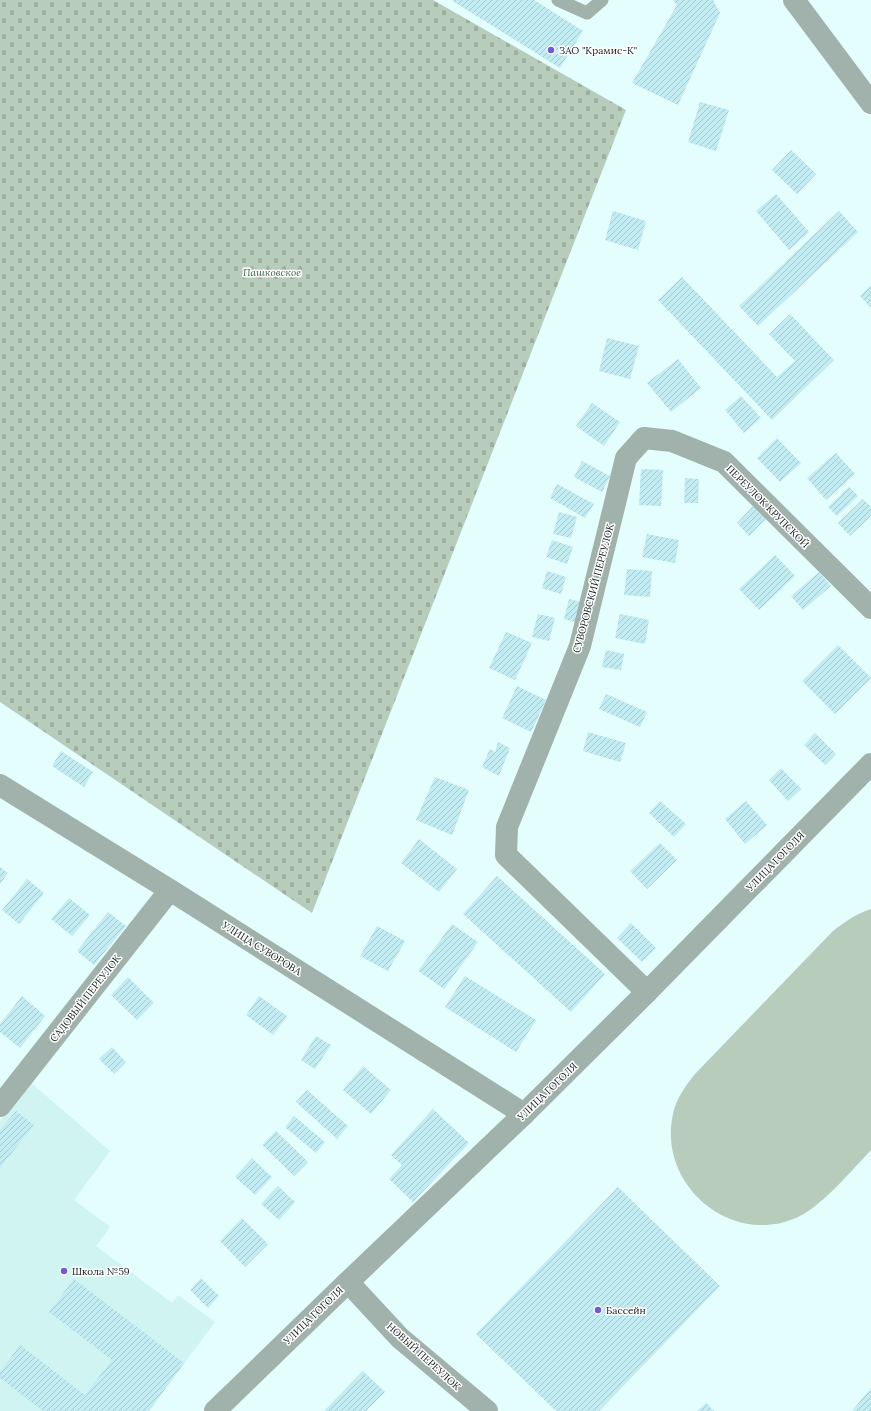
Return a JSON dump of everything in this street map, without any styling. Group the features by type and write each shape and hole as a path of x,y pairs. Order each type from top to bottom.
{"street":[{"path":"794,0 871,103"},
{"name":"ПЕРЕУЛОК КРУПСКОЙ","path":"644,438 672,441 724,462 871,608"},
{"name":"СУВОРОВСКИЙ ПЕРЕУЛОК","path":"644,438 626,458 580,646 507,827 506,855 647,992"},
{"name":"УЛИЦА ГОГОЛЯ","path":"216,1411 348,1282 524,1114 647,992 871,764"},
{"name":"УЛИЦА СУВОРОВА","path":"0,785 170,890 524,1114"},
{"name":"САДОВЫЙ ПЕРЕУЛОК","path":"0,1106 170,890"},
{"name":"НОВЫЙ ПЕРЕУЛОК","path":"348,1282 400,1338 487,1411"}],"lane":[{"path":"558,0 587,13 602,0"}],"shaded area":[{"name":"Школа №59","path":"30,1082 110,1151 74,1200 110,1227 96,1246 172,1303 178,1295 215,1322 149,1411 0,1411 0,1121"}],"green space":[{"name":"Пашковское","path":"0,0 433,0 626,110 312,913 0,702"},
{"path":"871,909 871,1150 827,1196 817,1205 798,1217 773,1224 748,1224 725,1217 705,1204 688,1186 676,1164 671,1140 673,1114 679,1098 694,1075 832,932 860,913"}],"building":[{"name":"ЗАО \"Крамис-К\"","path":"451,0 534,0 583,31 560,68"},
{"path":"673,0 713,0 720,13 678,105 632,83 677,5"},
{"path":"700,102 729,110 716,151 688,142"},
{"path":"791,150 816,174 797,194 772,170"},
{"path":"776,194 809,232 789,250 756,211"},
{"path":"613,211 646,221 638,250 605,240"},
{"path":"839,211 858,232 758,326 739,306"},
{"path":"682,277 777,377 795,361 769,334 790,314 834,360 772,420 658,300"},
{"path":"871,285 871,308 860,296"},
{"path":"607,338 639,346 630,379 599,371"},
{"path":"678,359 701,388 671,412 647,383"},
{"path":"741,396 761,418 744,433 725,410"},
{"path":"592,403 620,422 604,446 576,426"},
{"path":"777,438 801,463 780,482 757,458"},
{"path":"836,453 855,474 826,500 807,478"},
{"path":"582,461 610,476 602,492 574,477"},
{"path":"641,469 663,470 661,506 639,505"},
{"path":"685,478 699,479 698,503 684,503"},
{"path":"557,484 594,504 585,518 550,498"},
{"path":"849,487 858,496 837,516 828,507"},
{"path":"863,499 871,507 871,516 850,536 838,523"},
{"path":"753,506 766,519 749,536 737,523"},
{"path":"559,512 577,517 571,538 553,534"},
{"path":"647,534 679,540 675,563 642,557"},
{"path":"552,540 573,547 567,564 546,557"},
{"path":"775,555 795,576 759,610 739,589"},
{"path":"627,569 652,571 650,597 624,595"},
{"path":"547,571 566,577 561,594 542,588"},
{"path":"819,572 831,586 803,610 791,596"},
{"path":"569,599 585,603 579,623 564,619"},
{"path":"538,614 555,618 549,641 532,637"},
{"path":"620,614 649,620 645,644 615,638"},
{"path":"506,632 532,643 515,680 489,668"},
{"path":"838,645 871,678 835,714 802,681"},
{"path":"606,650 624,654 621,670 602,667"},
{"path":"517,686 546,700 531,732 502,718"},
{"path":"606,694 647,712 640,727 599,709"},
{"path":"588,732 626,743 620,762 583,751"},
{"path":"815,733 836,754 825,765 804,745"},
{"path":"498,742 510,748 499,776 482,767 490,749 495,752"},
{"path":"61,751 93,772 84,787 52,766"},
{"path":"781,768 801,789 788,801 769,780"},
{"path":"435,777 469,790 452,835 416,820"},
{"path":"660,801 686,824 674,837 649,813"},
{"path":"746,801 767,825 745,844 725,819"},
{"path":"419,839 457,869 439,892 401,863"},
{"path":"660,843 677,860 647,889 630,871"},
{"path":"0,867 8,873 0,884"},
{"path":"497,876 605,974 571,1012 463,914"},
{"path":"27,879 44,893 19,924 2,910"},
{"path":"69,898 90,915 72,936 51,919"},
{"path":"108,912 126,926 94,965 77,951"},
{"path":"631,923 656,948 642,962 617,938"},
{"path":"452,924 478,942 444,989 418,971"},
{"path":"377,926 405,941 388,971 360,956"},
{"path":"465,976 536,1020 516,1052 445,1007"},
{"path":"128,977 154,1003 137,1020 111,995"},
{"path":"22,996 45,1016 20,1048 0,1032 0,1024"},
{"path":"259,996 287,1016 273,1035 246,1015"},
{"path":"316,1036 331,1045 315,1069 301,1060"},
{"path":"112,1047 126,1062 114,1074 99,1059"},
{"path":"363,1066 391,1090 371,1114 343,1090"},
{"path":"307,1090 348,1126 337,1139 296,1102"},
{"path":"433,1109 469,1143 413,1202 389,1179 402,1165 391,1155"},
{"path":"16,1111 34,1125 0,1168 0,1130"},
{"path":"294,1116 325,1142 316,1153 285,1127"},
{"path":"276,1131 308,1162 294,1176 262,1145"},
{"path":"252,1158 272,1177 255,1195 235,1177"},
{"path":"278,1186 295,1202 279,1220 261,1204"},
{"name":"Бассейн","path":"618,1187 720,1286 599,1411 556,1411 476,1334"},
{"path":"242,1218 268,1244 245,1267 220,1241"},
{"path":"201,1278 219,1296 208,1308 190,1290"},
{"path":"74,1279 184,1363 149,1411 43,1411 0,1378 0,1372 20,1345 85,1395 112,1360 49,1312"},
{"path":"363,1371 385,1392 366,1411 324,1411"},
{"path":"871,1388 871,1411 852,1411"},
{"path":"706,1403 714,1411 697,1411"}],"place":[{"name":"ЗАО \"Крамис-К\"","path":"551,50"},
{"name":"Школа №59","path":"64,1271"},
{"name":"Бассейн","path":"598,1310"}]}
